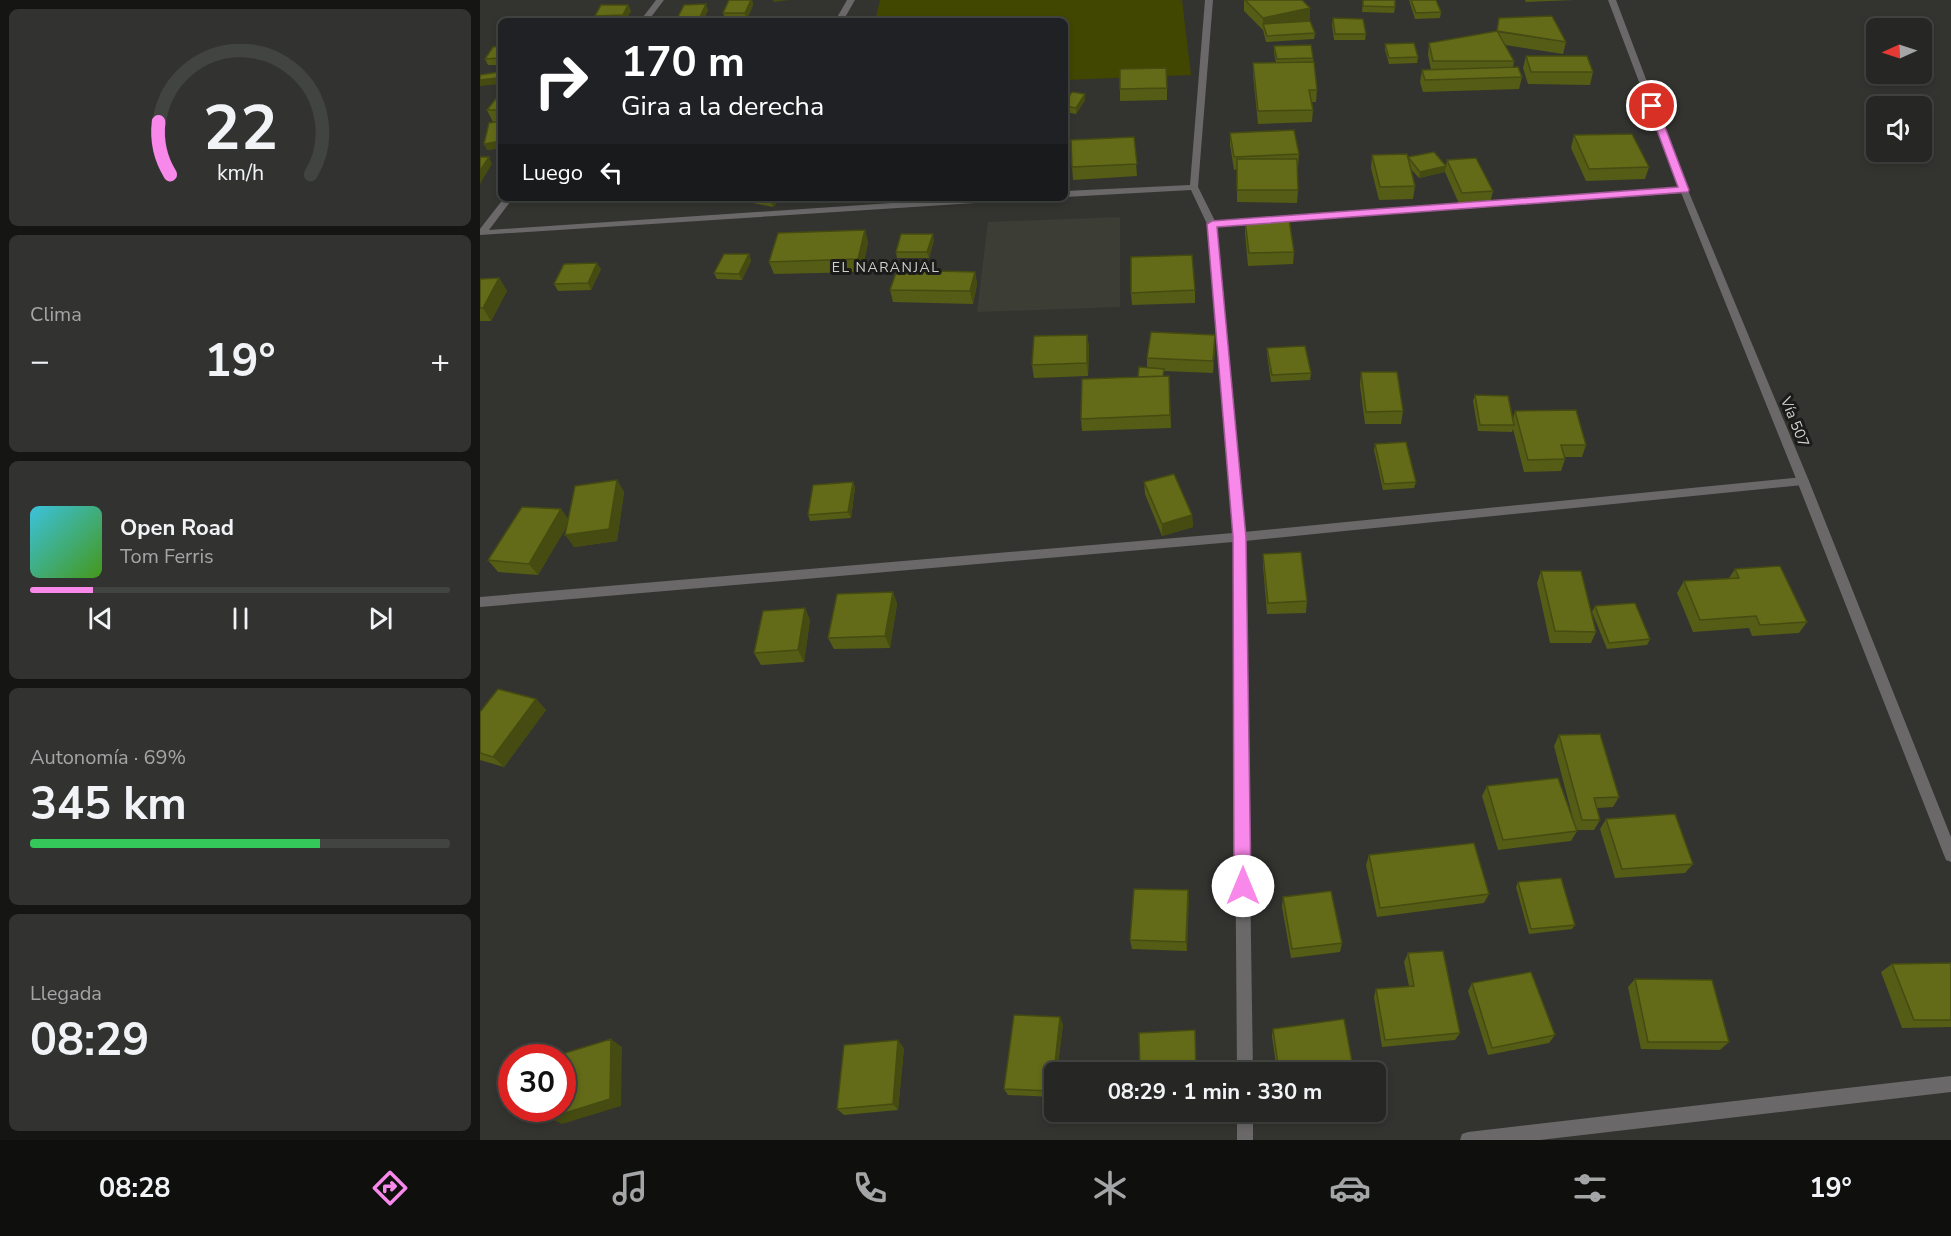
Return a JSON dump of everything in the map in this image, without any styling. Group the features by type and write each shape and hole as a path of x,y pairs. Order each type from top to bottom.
{"street":[{"path":"646,18 660,0"},
{"path":"841,18 850,0"},
{"path":"1209,0 1194,187 1212,224 1239,537 1245,1062"},
{"name":"Vía 507","path":"1612,0 1684,190 1803,481 1951,855"},
{"path":"1068,195 1194,187"},
{"path":"1212,224 1684,190"},
{"path":"507,201 482,233 961,201"},
{"path":"480,602 1239,537 1803,481"},
{"path":"1468,1140 1951,1084"},
{"path":"1245,1122 1245,1140"}],"shaded area":[{"path":"1120,217 1120,307 977,312 988,222"}],"green space":[{"path":"880,0 1182,0 1191,75 1068,80 1068,18 876,18"}],"building":[{"path":"729,0 751,0 745,13 723,13"},
{"path":"1245,0 1302,0 1310,8 1263,18"},
{"path":"1363,0 1395,0 1395,7 1363,6"},
{"path":"1411,0 1436,0 1441,12 1416,13"},
{"path":"706,4 700,17 678,17 684,5"},
{"path":"601,5 628,5 623,15 595,16"},
{"path":"1552,16 1566,42 1497,31 1499,18"},
{"path":"1333,18 1363,19 1366,34 1335,34"},
{"path":"1310,21 1315,33 1267,36 1263,24"},
{"path":"1497,31 1514,61 1433,61 1429,43"},
{"path":"1414,43 1418,57 1389,58 1385,44"},
{"path":"1311,45 1313,58 1277,59 1274,46"},
{"path":"498,46 498,58 485,59 493,47"},
{"path":"1526,56 1587,56 1593,72 1531,72"},
{"path":"1314,62 1317,90 1309,90 1313,110 1258,111 1253,63"},
{"path":"1518,67 1522,77 1425,80 1422,70"},
{"path":"1166,68 1167,88 1120,89 1120,69"},
{"path":"498,72 497,78 480,80 480,75"},
{"path":"1072,92 1085,94 1076,108 1068,107 1068,98"},
{"path":"498,96 498,110 487,110"},
{"path":"498,122 498,142 484,144 489,123"},
{"path":"1294,130 1299,154 1234,157 1230,133"},
{"path":"1632,134 1649,167 1589,169 1574,135"},
{"path":"1134,137 1137,164 1072,167 1071,140"},
{"path":"1434,152 1446,166 1420,172 1408,157"},
{"path":"1407,154 1415,186 1380,187 1372,155"},
{"path":"480,157 489,157 480,171"},
{"path":"1476,158 1493,191 1462,193 1447,160"},
{"path":"1237,159 1297,159 1298,190 1237,190"},
{"path":"1289,219 1294,252 1249,253 1245,220"},
{"path":"865,230 858,259 769,262 778,233"},
{"path":"901,234 933,234 927,252 896,252"},
{"path":"724,254 749,254 739,274 714,273"},
{"path":"1192,255 1195,290 1131,293 1131,257"},
{"path":"597,263 588,283 554,284 564,264"},
{"path":"897,270 975,272 970,291 890,290"},
{"path":"499,278 483,308 480,308 480,279"},
{"path":"1151,332 1215,335 1213,361 1147,358"},
{"path":"1087,335 1087,363 1032,365 1034,336"},
{"path":"1305,346 1311,373 1272,375 1267,348"},
{"path":"1139,367 1164,369 1163,376 1138,377"},
{"path":"1361,372 1397,372 1403,411 1366,412"},
{"path":"1169,376 1170,415 1081,419 1082,379"},
{"path":"1475,395 1508,396 1514,425 1480,425"},
{"path":"1576,410 1586,445 1561,445 1565,459 1528,460 1515,411"},
{"path":"1406,442 1416,482 1384,484 1375,444"},
{"path":"1174,474 1192,515 1162,524 1144,482"},
{"path":"617,480 609,529 565,535 575,486"},
{"path":"853,482 848,512 808,515 813,485"},
{"path":"522,507 561,509 529,564 488,560"},
{"path":"1301,552 1307,601 1268,603 1263,554"},
{"path":"1780,566 1807,622 1760,625 1756,616 1700,620 1684,581 1739,578 1735,569"},
{"path":"1541,571 1581,571 1596,632 1555,631"},
{"path":"893,592 885,636 828,638 837,594"},
{"path":"1635,603 1650,639 1609,643 1595,606"},
{"path":"805,608 798,650 754,653 763,611"},
{"path":"498,689 536,699 493,757 480,753 480,712"},
{"path":"1600,734 1619,797 1594,798 1600,820 1582,820 1559,735"},
{"path":"1558,778 1577,831 1503,840 1487,786"},
{"path":"1675,814 1693,864 1622,869 1606,819"},
{"path":"1474,843 1489,894 1380,908 1369,855"},
{"path":"1561,878 1575,925 1531,929 1518,882"},
{"path":"1134,889 1188,890 1186,942 1130,940"},
{"path":"1331,891 1342,943 1292,949 1283,897"},
{"path":"1443,951 1460,1033 1385,1040 1376,989 1414,986 1408,953"},
{"path":"1951,963 1951,1020 1914,1020 1892,964"},
{"path":"1531,972 1555,1035 1492,1048 1472,983"},
{"path":"1635,979 1712,980 1729,1042 1648,1042"},
{"path":"1014,1015 1060,1017 1055,1062 1044,1062 1044,1091 1004,1089"},
{"path":"1344,1019 1352,1062 1278,1062 1273,1029"},
{"path":"1195,1030 1196,1062 1140,1062 1139,1033"},
{"path":"611,1039 610,1099 576,1110 576,1050"},
{"path":"898,1040 893,1104 837,1109 844,1045"}],"district":[{"name":"EL NARANJAL","path":"886,267"}],"route":[{"path":"1243,886 1239,537 1212,224 1684,190 1652,106"}]}
